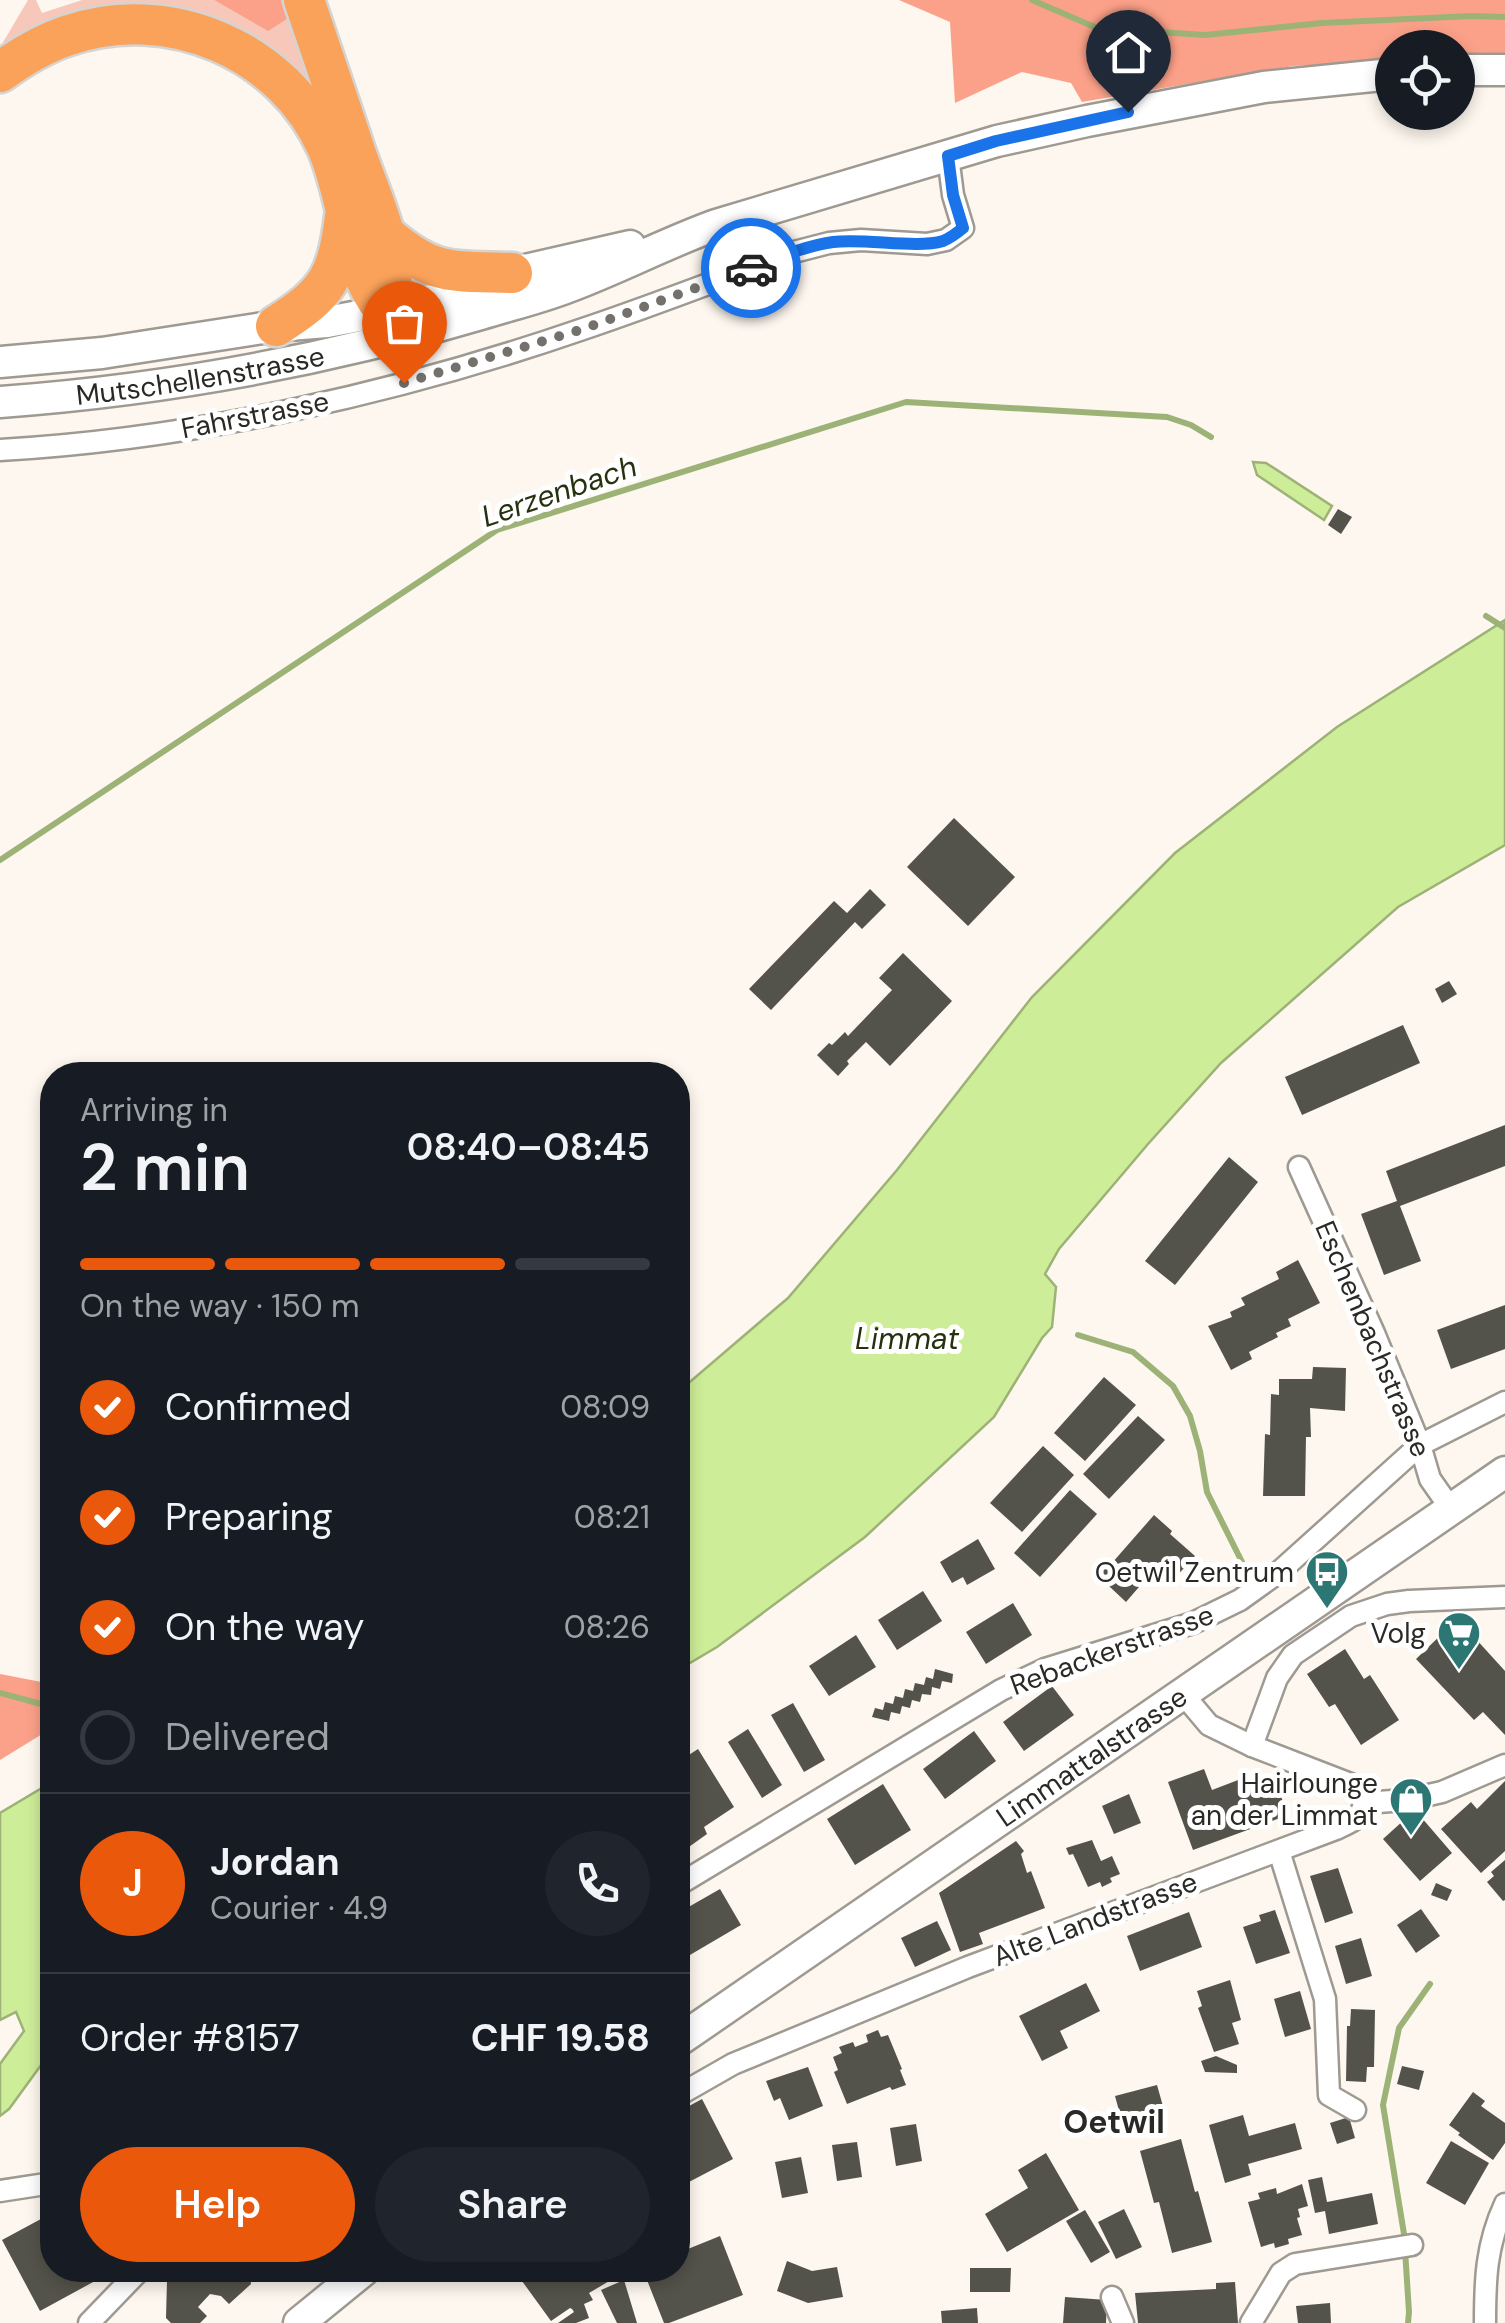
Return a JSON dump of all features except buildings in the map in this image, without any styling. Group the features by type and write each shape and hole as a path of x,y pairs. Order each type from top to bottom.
{"highway":[{"path":"304,0 383,232 392,286 385,311"},
{"path":"0,72 69,34 126,24 166,25 204,34 272,72 311,116 329,151 372,292 385,311"},
{"path":"276,326 306,307 330,278 338,262 346,213"},
{"path":"383,232 412,257 434,267 512,274"}],"main road":[{"path":"1475,70 1505,70"},
{"name":"Mutschellenstrasse","path":"0,402 102,394 215,378 354,348 566,288 679,238 996,141 1264,87 1375,76"},
{"name":"Mutschellenstrasse","path":"0,362 116,351 327,322 456,294 512,274 618,248 679,238"},
{"path":"354,348 385,311 424,331"},
{"name":"Limmattalstrasse","path":"690,2033 1505,1472"},
{"path":"299,2323 349,2282"}],"street":[{"name":"Fahrstrasse","path":"0,450 176,431 334,400 580,330 794,252 861,240 927,244 946,240 963,228 953,195 948,156"},
{"name":"Eschenbachstrasse","path":"1299,1167 1374,1333 1430,1479 1450,1510"},
{"name":"Rebackerstrasse","path":"690,1878 1001,1690 1045,1670 1193,1623 1240,1600 1279,1572 1420,1445 1505,1402"},
{"path":"1252,1746 1277,1678 1294,1655 1351,1616 1409,1600 1505,1598"},
{"path":"1182,1693 1209,1725 1353,1785 1364,1803 1442,1792 1505,1765"},
{"name":"Alte Landstrasse","path":"690,2089 733,2064 950,1974 1358,1819 1364,1803"},
{"path":"1279,1851 1325,1999 1329,2095 1354,2110"},
{"path":"0,2191 40,2185"},
{"path":"1484,2323 1487,2259 1505,2204"},
{"path":"1251,2323 1286,2268 1407,2246"},
{"path":"89,2323 128,2282"},
{"path":"1112,2297 1123,2323"}],"shaded area":[{"path":"28,0 36,0 42,13 82,0 214,0 268,30 287,19 281,0 296,0 344,159 235,36 7,49 2,44"},
{"path":"214,0 281,0 287,19 268,31"},
{"path":"899,0 1505,0 1505,55 1475,57 1475,30 1375,30 1375,62 1293,66 1082,102 1071,83 1022,72 955,103 950,22"},
{"path":"0,1674 40,1682 40,1735 0,1760"}],"water":[{"path":"1253,462 1266,463 1332,506 1324,520 1257,475"},
{"name":"Limmat","path":"1505,620 1505,845 1398,907 1221,1063 1059,1249 1045,1274 1056,1287 1052,1327 994,1417 865,1537 690,1663 690,1382 788,1298 897,1170 1032,997 1175,853 1337,727"},
{"path":"40,1789 40,2066 0,2116 0,2064 24,2031 16,2012 0,2020 0,1813"}],"waterway":[{"path":"1032,0 1097,28 1205,35 1322,23 1505,17"},
{"name":"Lerzenbach","path":"0,860 497,530 906,402 1167,417 1211,437"},
{"name":"Lerzenbach","path":"1486,616 1505,628"},
{"path":"1078,1335 1133,1352 1173,1386 1190,1416 1207,1492 1247,1572"},
{"path":"0,1693 40,1704"},
{"path":"1408,2323 1404,2234 1383,2105 1399,2028 1430,1984"}],"way so far":[{"path":"404,383 580,330 751,268"}],"place":[{"name":"Oetwil Zentrum","path":"1327,1610"},
{"name":"Volg","path":"1459,1671"},
{"name":"Hairlounge an der Limmat","path":"1411,1837"}],"district":[{"name":"Oetwil","path":"1114,2122"}],"route":[{"path":"751,268 829,243 861,240 927,244 946,240 963,228 953,195 948,156 996,141 1128,112"}]}
